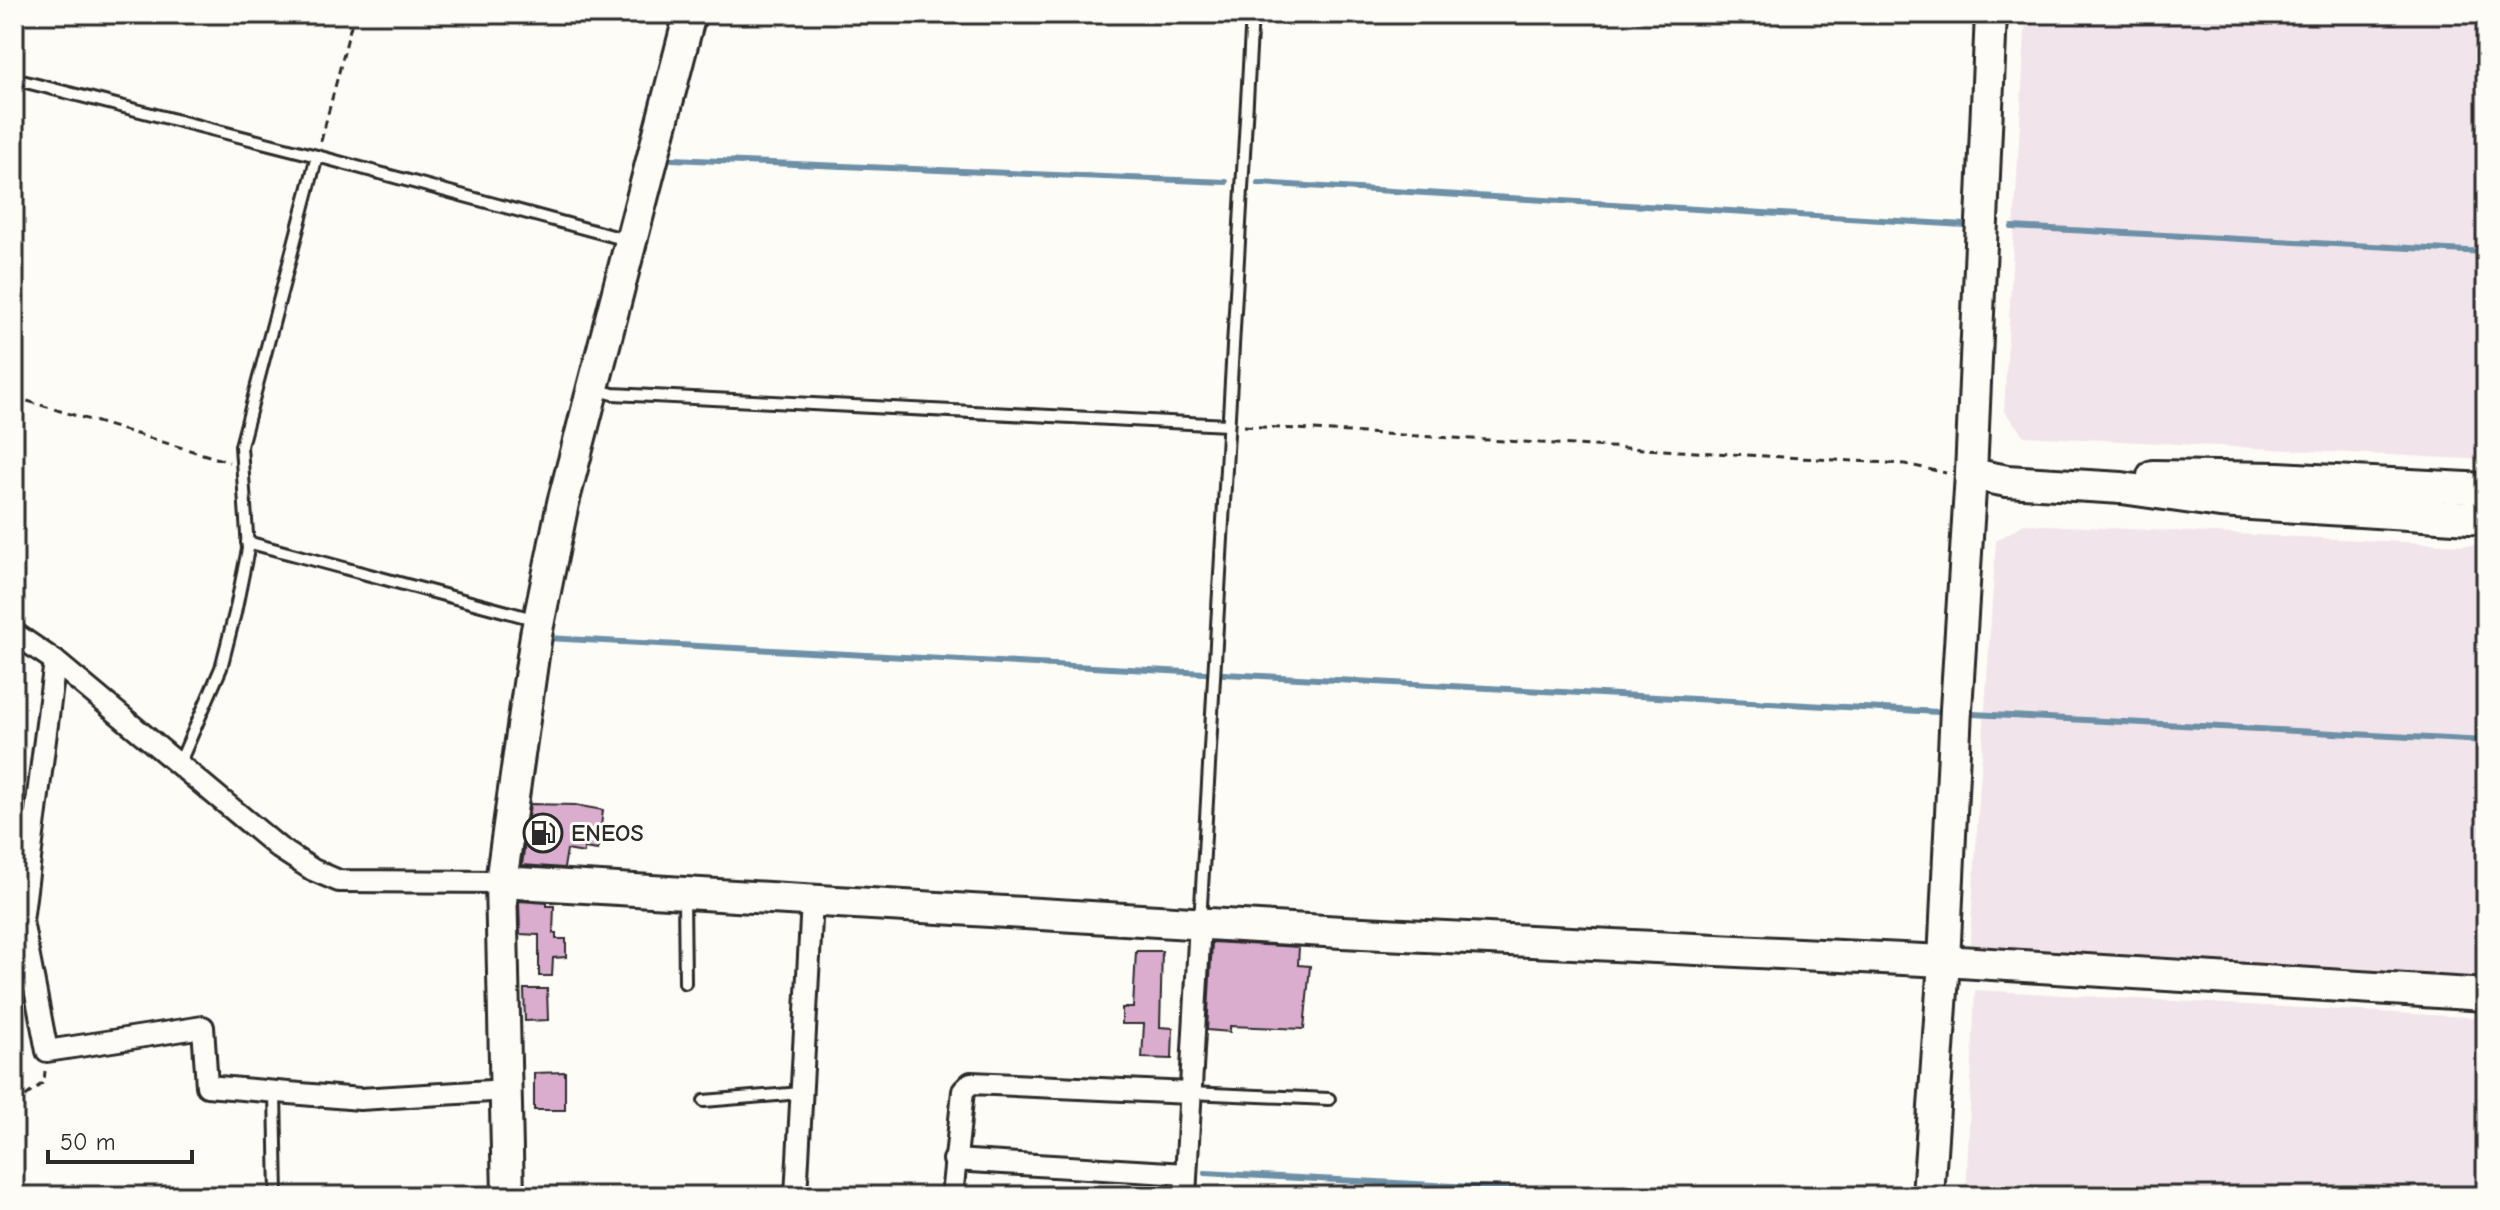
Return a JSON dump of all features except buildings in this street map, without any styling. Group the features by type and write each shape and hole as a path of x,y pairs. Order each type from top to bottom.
{"street":[{"path":"508,1196 501,882 538,621 563,503 690,14"},
{"path":"1928,1196 1971,474 1991,14"},
{"path":"1971,474 2010,468 2486,489"},
{"path":"1971,474 2007,481 2122,488 2220,502 2486,519"},
{"path":"14,633 55,661 279,848 313,870 339,881 501,882 1200,923 1944,961 2486,995"},
{"path":"55,661 18,922 47,1051 203,1027 207,1086 360,1099 507,1090"},
{"path":"796,1196 812,901"},
{"path":"1185,1196 1200,923"},
{"path":"952,1196 963,1091 971,1083 1190,1093"},
{"path":"954,1160 1186,1174"}],"lane":[{"path":"1200,923 1252,14"},
{"path":"14,79 317,156 632,243"},
{"path":"178,762 221,668 235,613 247,542 241,446 317,156"},
{"path":"594,388 629,395 1228,425"},
{"path":"247,542 538,621"},
{"path":"684,893 685,983"},
{"path":"275,1092 277,1196"},
{"path":"704,1101 801,1093"},
{"path":"1190,1093 1329,1099"}],"path":[{"path":"317,156 354,14"},
{"path":"14,397 242,466"},
{"path":"1228,425 1905,464 1933,472 1971,474"},
{"path":"14,1105 44,1082 47,1051"}],"shaded area":[{"path":"2026,14 2486,14 2486,460 2024,436 2004,411"},
{"path":"2024,524 2486,546 2486,979 1969,952 1996,541"},
{"path":"1975,990 2486,1018 2486,1196 1966,1196"}],"waterway":[{"path":"672,159 1226,182"},
{"path":"1258,183 1965,225"},
{"path":"2012,227 2486,252"},
{"path":"547,638 1939,712"},
{"path":"1973,714 2486,741"},
{"path":"1205,1173 1642,1196"}],"place":[{"name":"ENEOS","path":"543,833"}]}
